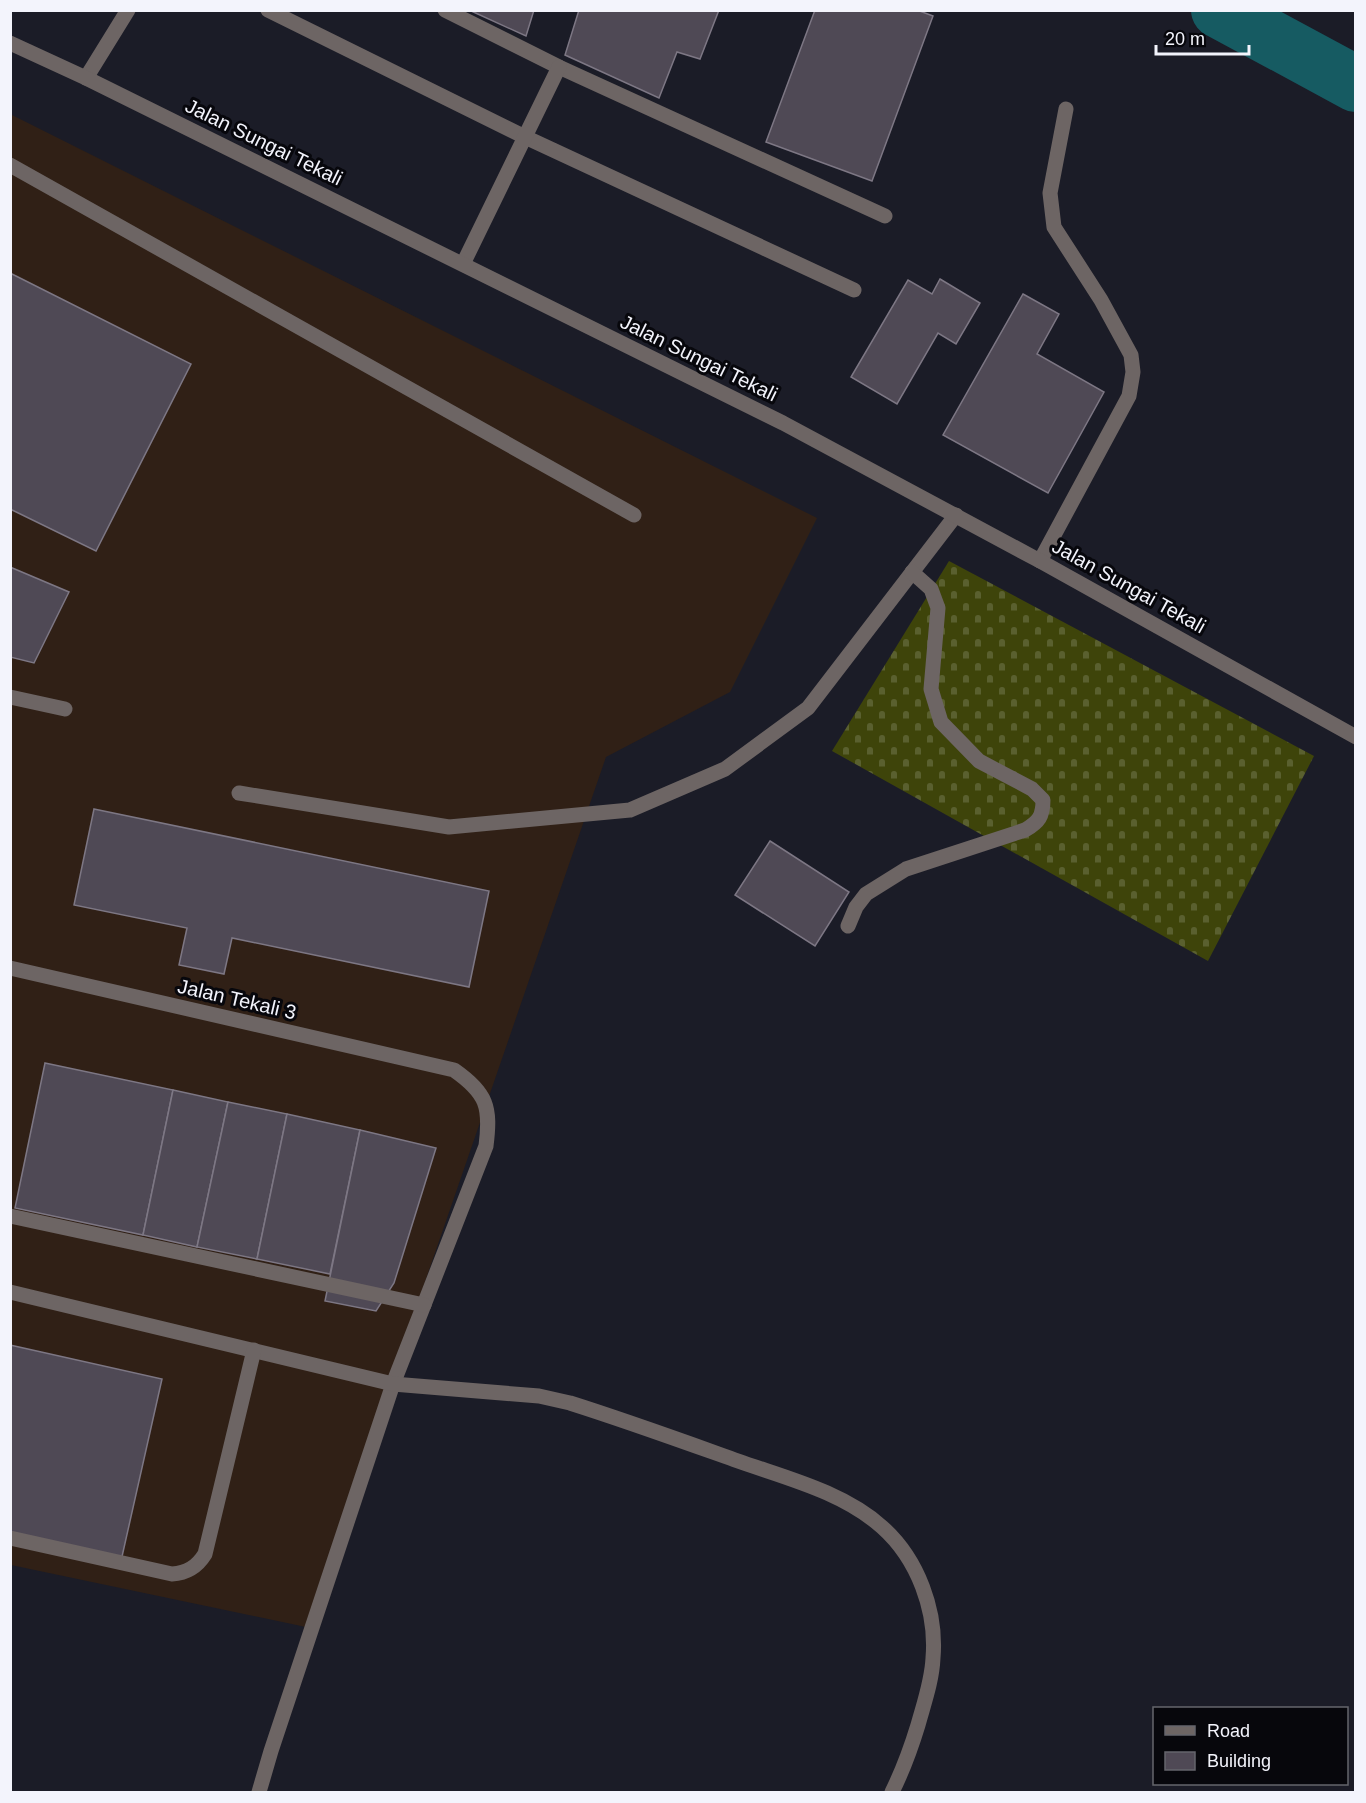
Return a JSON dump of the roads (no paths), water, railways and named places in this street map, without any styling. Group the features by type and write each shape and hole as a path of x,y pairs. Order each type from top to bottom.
{"street":[{"path":"86,78 128,10"},
{"path":"268,10 525,137 854,290"},
{"path":"445,10 559,67 885,216"},
{"name":"Jalan Sungai Tekali","path":"10,43 86,78 783,423 956,515 1356,736"},
{"path":"463,264 559,67"},
{"path":"1040,561 1129,396 1133,372 1131,355 1106,309 1054,227 1050,193 1066,109"},
{"path":"10,165 634,515"},
{"path":"239,793 449,827 630,810 724,769 808,708 956,515"},
{"path":"848,926 856,907 866,894 906,869 1024,830 1038,822 1043,813 1043,800 1032,789 979,761 940,722 931,689 938,608 931,589 912,572"},
{"path":"10,698 65,709"},
{"name":"Jalan Tekali 3","path":"10,968 454,1070 472,1083 484,1101 489,1119 486,1146 424,1305"},
{"path":"10,1216 424,1305 393,1384 259,1792"},
{"path":"10,1292 393,1384 539,1396 570,1403 809,1486 837,1498 882,1527 897,1543 914,1567 924,1589 930,1611 934,1657 929,1687 909,1753 892,1792"},
{"path":"10,1538 172,1574 181,1573 199,1564 205,1554 254,1350"}],"waterway":[{"path":"1219,10 1356,84"}]}
